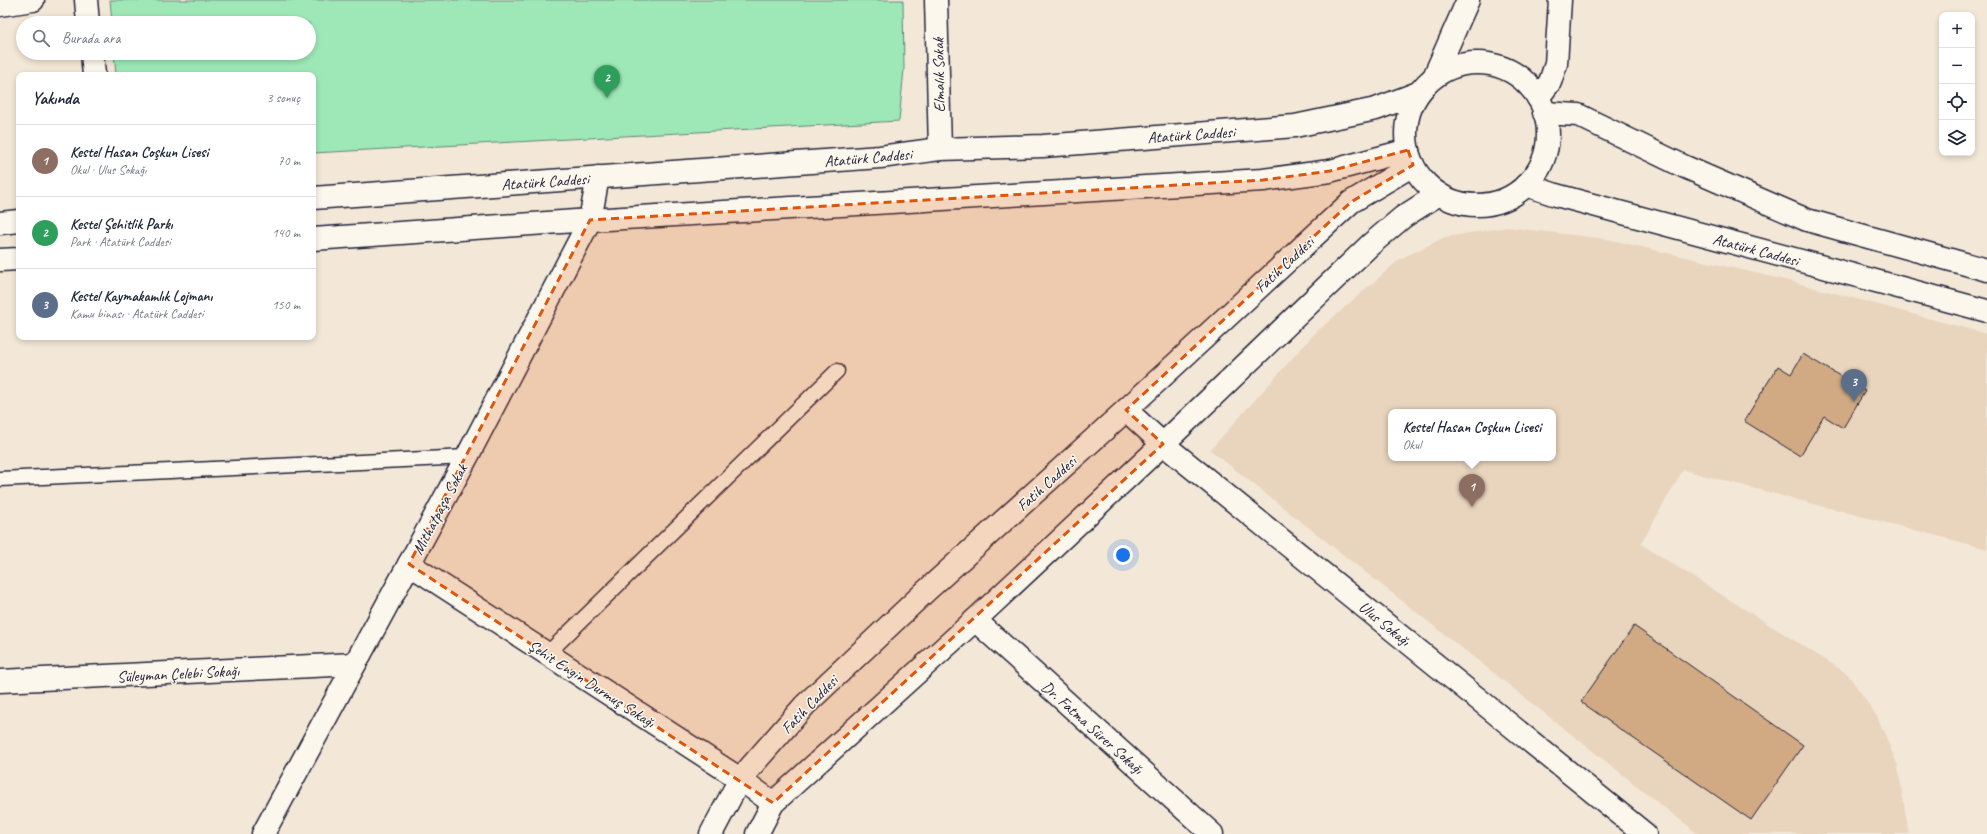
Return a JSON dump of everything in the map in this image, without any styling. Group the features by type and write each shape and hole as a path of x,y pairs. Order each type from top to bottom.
{"main road":[{"path":"0,5 33,0"},
{"path":"86,0 87,16"},
{"name":"Elmalık Sokak","path":"936,0 940,149"},
{"path":"1434,77 1468,0"},
{"path":"1541,106 1556,64 1560,0"},
{"path":"93,60 94,72"},
{"path":"1479,63 1502,68 1523,80 1541,106 1547,120 1547,144 1540,166 1526,185 1506,199 1484,205 1461,203 1439,194 1422,180 1411,158 1406,137 1408,114 1418,93 1434,77 1455,66 1479,63"},
{"name":"Atatürk Caddesi","path":"316,198 880,157 940,149 1042,146 1295,126 1376,109 1418,93"},
{"path":"1541,106 1578,115 1677,164 1807,220 1987,270"},
{"path":"316,239 590,220 1263,180 1330,172 1411,158"},
{"name":"Fatih Caddesi","path":"711,834 740,779 805,705 926,591 1126,410 1351,202 1411,158"},
{"name":"Mithatpaşa Sokak","path":"263,834 467,457 590,220 598,177"},
{"name":"Atatürk Caddesi","path":"1526,185 1556,196 1987,311"},
{"path":"757,834 773,803 975,620 1163,444 1370,245 1403,217 1439,194"},
{"path":"0,223 16,221"},
{"path":"0,260 16,259"},
{"name":"Ulus Sokağı","path":"1126,410 1163,444 1645,834"},
{"name":"Şehit Engin Durmuş Sokağı","path":"409,564 740,779 773,803"},
{"name":"Dr. Fatma Sürer Sokağı","path":"975,620 1212,834"},
{"name":"Süleyman Çelebi Sokağı","path":"0,681 355,664"}],"lane":[{"path":"547,654 837,371"},
{"path":"0,479 467,457"}],"highlighted area":[{"path":"1408,150 1413,165 1351,202 1126,410 1163,444 773,803 409,564 590,220 1263,180 1330,171"}],"shaded area":[{"path":"1507,227 1607,239 1790,281 1987,334 1987,549 1683,470 1641,544 1848,674 1878,718 1898,766 1909,834 1698,834 1210,450 1314,334 1400,259 1445,237"}],"green space":[{"path":"110,0 903,0 904,69 899,121 316,153 316,72 116,72 115,60 316,60 316,16 111,16"}],"building":[{"path":"1803,354 1865,391 1843,428 1824,416 1800,456 1744,421 1778,366 1791,374"},
{"path":"1634,626 1803,745 1751,820 1581,702"}],"place":[{"name":"Kestel Şehitlik Parkı","path":"607,98"},
{"name":"Kestel Kaymakamlık Lojmanı","path":"1854,402"},
{"name":"Kestel Hasan Coşkun Lisesi","path":"1472,507"}]}
